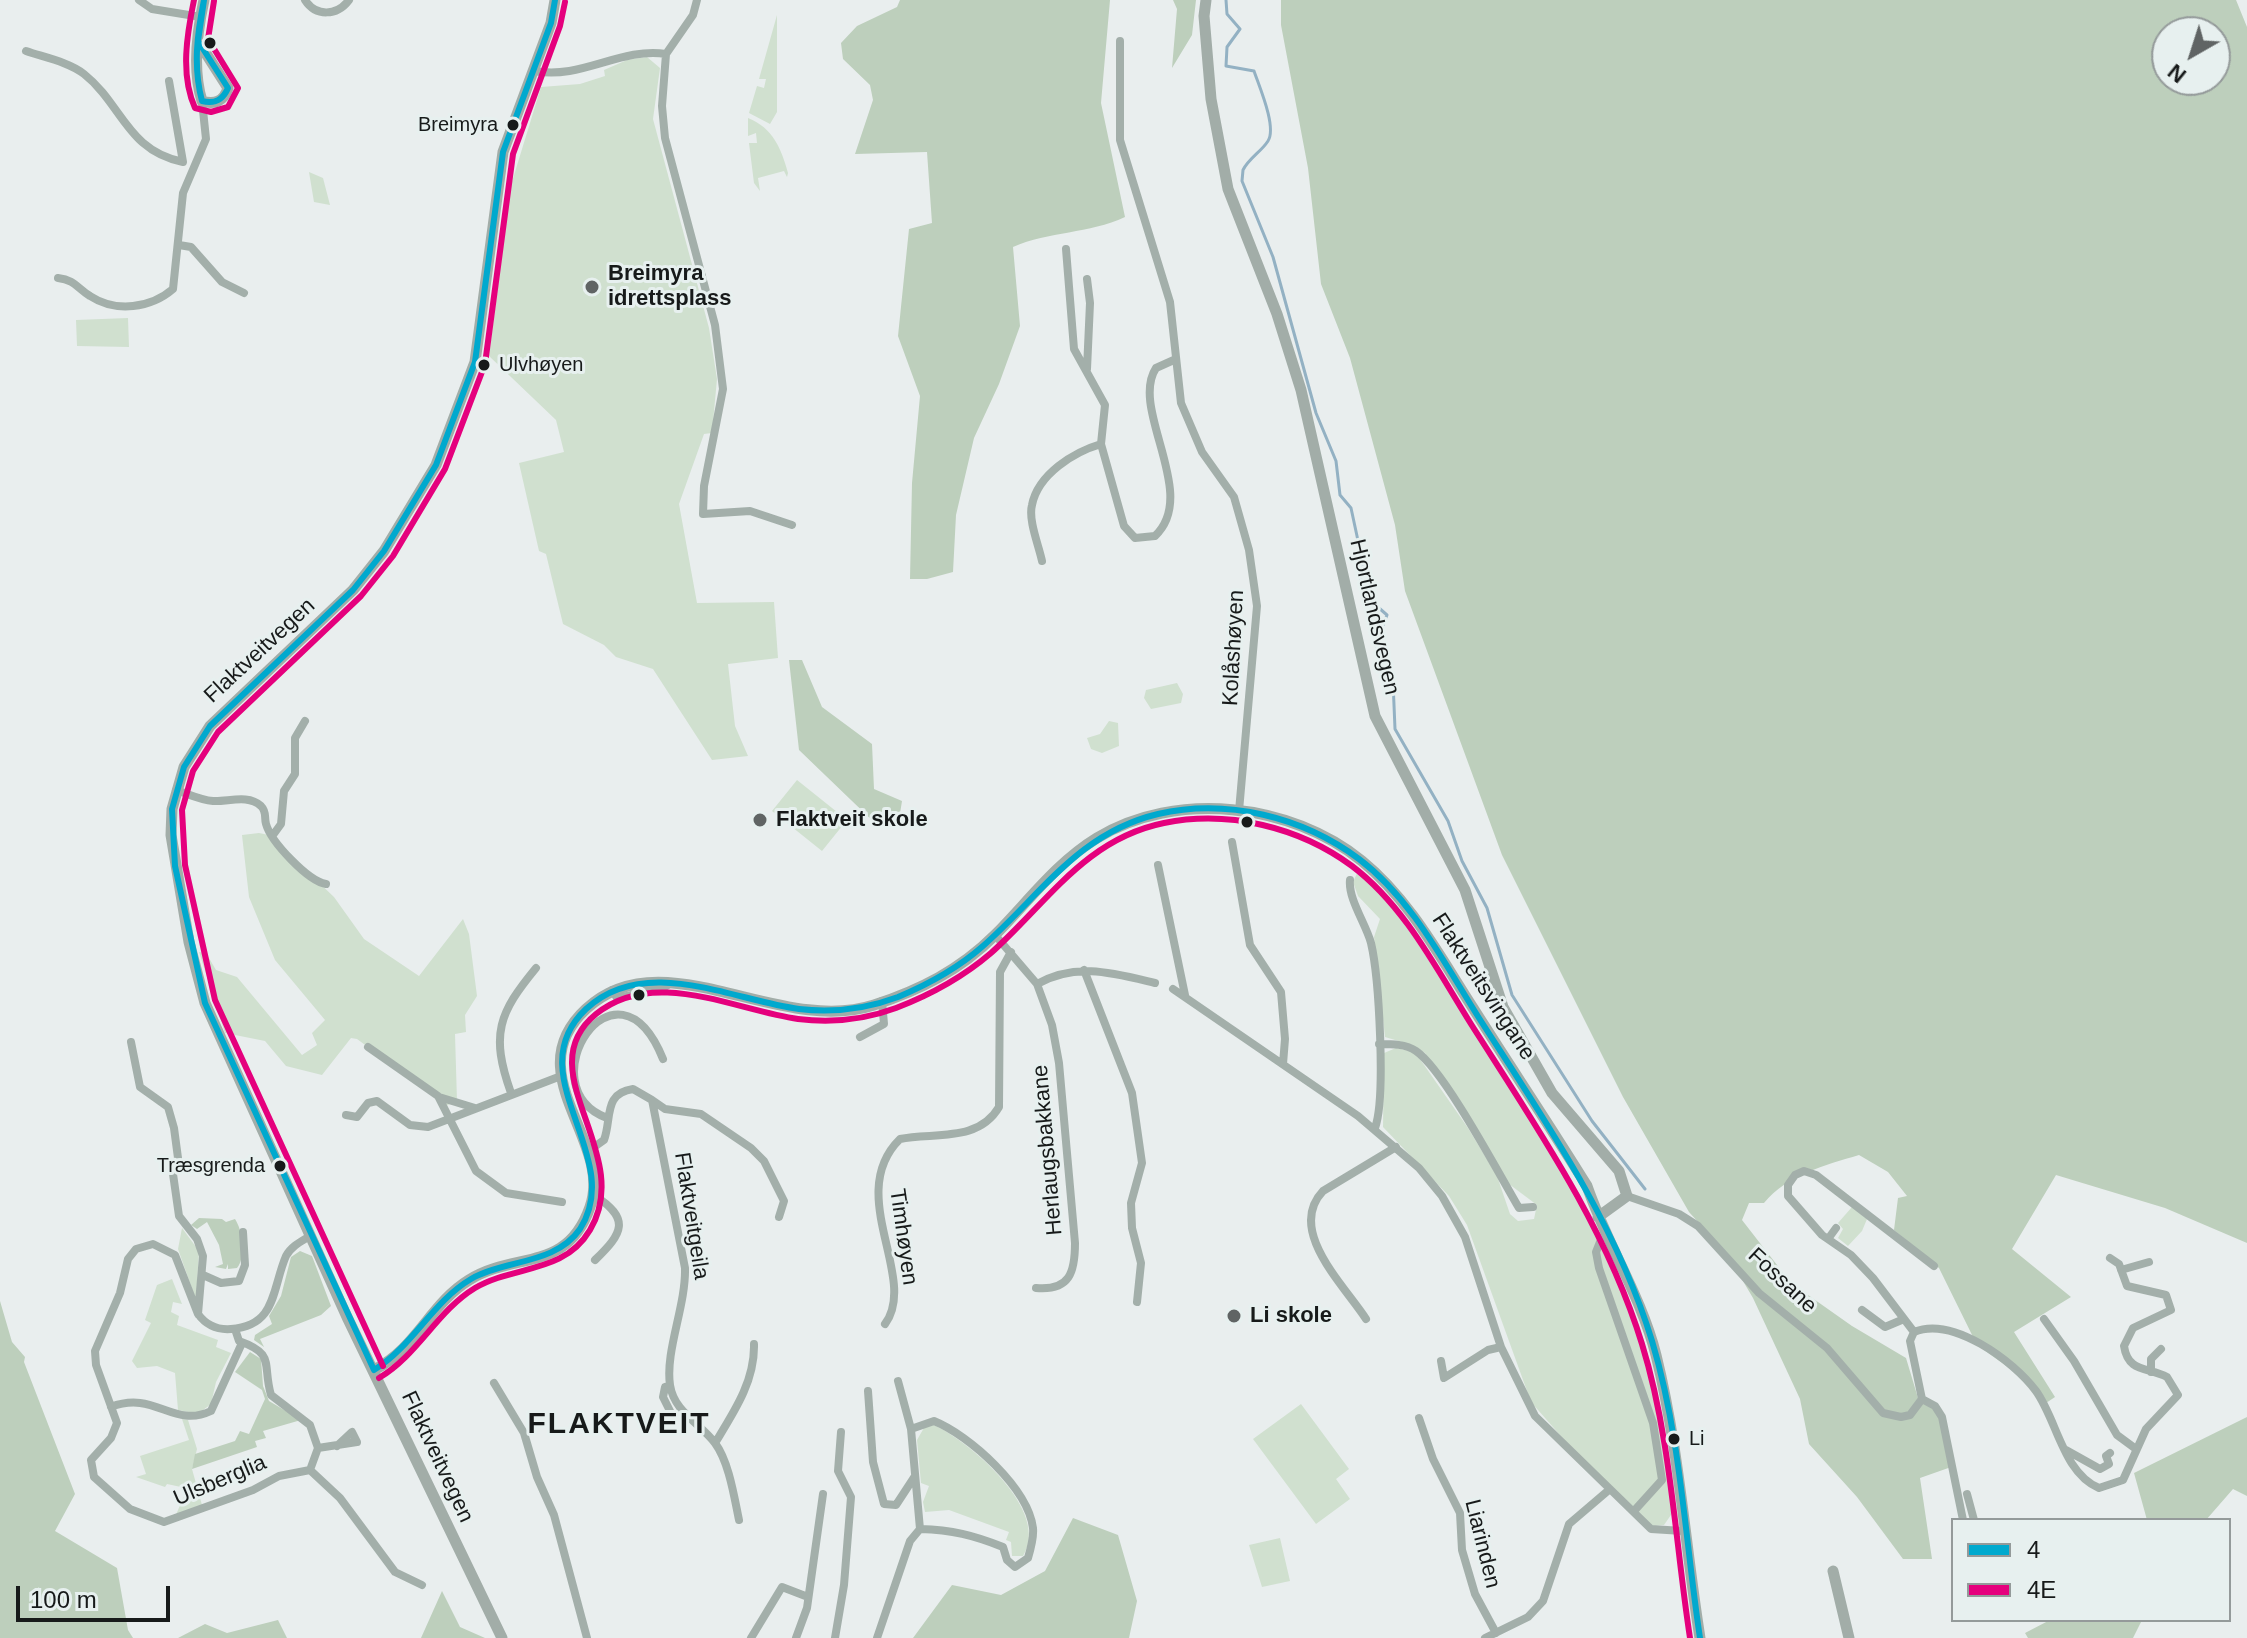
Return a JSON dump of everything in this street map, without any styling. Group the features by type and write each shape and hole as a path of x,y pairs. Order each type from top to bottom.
{"main road":[{"path":"198,41 228,88 221,101 202,101 197,73 198,41 204,0"},
{"name":"Flaktveitvegen","path":"502,1638 225,1051 196,974 171,835 176,790 184,767 210,726 353,590 384,551 436,465 475,362 503,152 534,71 555,0"},
{"name":"Hjortlandsvegen","path":"1206,0 1204,16 1211,99 1228,189 1277,314 1301,390 1375,716 1465,890 1503,1007 1552,1093 1619,1171 1627,1196"},
{"name":"Flaktveitsvingane","path":"594,1195 587,1152 571,1114 561,1076 563,1051 573,1024 585,1010 611,990 651,980 673,981 786,1009 850,1008 882,1001 922,987 951,971 995,935 1060,867 1098,837 1130,823 1169,812 1239,811 1290,821 1326,838 1362,861 1405,904 1587,1186 1598,1217 1640,1303 1656,1355 1675,1460 1700,1638"},
{"path":"374,1370 395,1359 453,1292 471,1278 503,1266 530,1262 565,1246 580,1230 594,1195"},
{"path":"1598,1217 1627,1196"},
{"path":"1833,1571 1849,1638"}],"street":[{"path":"139,0 162,12 201,17"},
{"path":"305,0 313,9 329,13 343,8 349,0"},
{"path":"697,0 693,15 666,54 662,106 665,138 715,325 722,375 720,412 704,486 703,514 750,511 792,525"},
{"name":"Kolåshøyen","path":"1120,41 1120,140 1170,302 1181,403 1190,429 1234,497 1255,583 1257,606 1239,811"},
{"path":"26,51 82,72 131,132 167,159 193,166"},
{"path":"534,71 571,73 637,52 666,54"},
{"path":"169,81 183,162"},
{"path":"58,278 75,282 88,295 115,304 139,306 159,301 173,289 183,193 206,139 202,101"},
{"path":"179,245 191,247 222,282 244,293"},
{"path":"1066,249 1074,349 1105,405 1101,444 1124,526 1135,538 1155,536 1167,521 1169,484 1148,389 1150,377 1164,362 1176,359"},
{"path":"1087,279 1090,303 1087,370"},
{"path":"1042,561 1031,507 1039,487 1077,451 1101,444"},
{"path":"273,835 281,824 284,791 295,774 295,738 305,721"},
{"path":"176,790 211,801 249,800 260,805 273,835 315,882 326,884"},
{"path":"1232,842 1250,945 1281,992 1285,1039 1283,1064"},
{"path":"1158,865 1185,995"},
{"path":"1350,880 1372,946 1379,1044 1375,1128"},
{"name":"Herlaugsbakkane","path":"995,935 1037,984 1052,1025 1059,1063 1075,1260 1071,1279 1066,1283 1048,1289 1036,1288"},
{"name":"Timhøyen","path":"885,1324 894,1301 876,1181 900,1139 957,1135 995,1113 1000,1098 997,1059 1002,1014 1000,972 1011,952"},
{"path":"511,1093 502,1050 501,1019 511,998 536,968"},
{"path":"1037,984 1057,972 1084,970 1155,983"},
{"path":"1084,970 1132,1093 1142,1163 1131,1203 1132,1228 1141,1263 1137,1302"},
{"path":"1173,989 1375,1128 1419,1168 1455,1218 1501,1347 1535,1416 1656,1532 1683,1531"},
{"path":"860,1037 884,1024 882,1001"},
{"path":"607,1118 584,1106 574,1085 575,1060 590,1030 611,1014 632,1015 647,1026 663,1059"},
{"path":"131,1042 140,1087 168,1107 178,1158 173,1174 179,1216 202,1248 203,1275 198,1314 204,1322 235,1329 256,1321 270,1308 286,1256 310,1236"},
{"path":"1379,1044 1402,1045 1421,1055 1471,1127 1519,1208 1533,1207"},
{"path":"368,1047 438,1096 475,1108"},
{"path":"346,1115 357,1117 372,1100 415,1126 435,1125 561,1076"},
{"path":"587,1152 604,1140 613,1099 627,1090 642,1092 665,1109 701,1114 758,1154 784,1201 779,1217"},
{"path":"438,1096 476,1171 506,1193 562,1202"},
{"name":"Flaktveitgeila","path":"652,1100 685,1268 686,1290 671,1359 670,1386 665,1387 663,1397 672,1415"},
{"path":"1366,1319 1313,1240 1309,1221 1316,1199 1323,1191 1396,1147"},
{"path":"1914,1332 1873,1278 1828,1239 1788,1196 1788,1185 1795,1175 1804,1171 1816,1175 1934,1266"},
{"path":"594,1195 613,1209 620,1220 617,1236 595,1260"},
{"name":"Fossane","path":"1627,1196 1679,1214 1698,1226 1770,1303 1827,1348 1871,1404 1883,1413 1901,1417 1910,1415 1922,1399"},
{"path":"1828,1239 1836,1228"},
{"path":"203,1275 221,1283 239,1281 245,1265 243,1232"},
{"path":"1600,1242 1596,1252 1599,1268 1653,1423 1662,1480 1634,1511"},
{"name":"Ulsberglia","path":"198,1314 175,1255 153,1244 136,1249 123,1269 120,1293 95,1351 96,1365 117,1423 111,1438 91,1460 94,1477 116,1500 146,1518 164,1522 178,1519 279,1476 310,1470"},
{"path":"1964,1518 1942,1417 1935,1406 1922,1399 1910,1341 1914,1332 1927,1326 1965,1335 2023,1376 2037,1392 2082,1477 2099,1488 2123,1480 2146,1429 2178,1395 2167,1377 2136,1369 2124,1346 2126,1336 2133,1328 2163,1316 2171,1310 2171,1303 2166,1295 2127,1286 2121,1270 2110,1258"},
{"path":"2121,1270 2149,1262"},
{"path":"1862,1310 1885,1327 1904,1319"},
{"path":"2044,1319 2074,1361 2117,1435 2136,1449"},
{"path":"235,1329 242,1343 260,1349 268,1364 271,1395 310,1425 318,1448 310,1470 340,1498 395,1572 422,1585"},
{"path":"111,1407 129,1400 185,1417 211,1411 242,1343"},
{"path":"715,1443 746,1386 752,1370 754,1344"},
{"path":"1441,1361 1444,1378 1488,1350 1501,1347"},
{"path":"2151,1372 2151,1359 2161,1349"},
{"path":"877,1638 910,1541 920,1529 911,1429 898,1381"},
{"path":"494,1383 524,1433 537,1477 554,1515 587,1638"},
{"path":"670,1386 685,1415 715,1443 739,1520"},
{"path":"868,1391 873,1462 884,1504 896,1505 915,1476"},
{"name":"Liarinden","path":"1419,1418 1433,1459 1460,1513 1462,1550 1475,1594 1496,1633"},
{"path":"911,1429 934,1421 968,1440 1006,1479 1026,1508 1033,1527 1032,1543 1024,1564 1015,1567 1007,1560 1003,1547 986,1540 946,1528 920,1529"},
{"path":"835,1638 844,1585 851,1497 838,1471 841,1432"},
{"path":"318,1448 337,1446"},
{"path":"2066,1450 2100,1469 2109,1464 2106,1456 2110,1453"},
{"path":"1485,1638 1528,1617 1543,1601 1569,1524 1610,1489"},
{"path":"796,1638 808,1597 823,1494"},
{"path":"1967,1494 1973,1518"},
{"path":"751,1638 782,1587 808,1597"}],"green space":[{"path":"900,0 1110,0 1101,103 1125,217 1097,227 1013,247 1020,326 999,384 974,438 956,515 953,572 927,579 910,579 912,483 920,396 898,336 909,229 932,223 927,152 855,154 873,100 870,85 843,59 841,43 857,26 897,7"},
{"path":"1173,0 1196,0 1192,35 1172,68 1177,9"},
{"path":"1281,0 2236,0 2247,27 2247,1243 2165,1208 2056,1175 2012,1249 2071,1297 2014,1332 2055,1397 2046,1403 2023,1378 1977,1345 1939,1268 1894,1230 1898,1198 1907,1196 1888,1172 1859,1155 1833,1163 1795,1178 1764,1203 1749,1203 1742,1220 1791,1283 1852,1326 1906,1358 1918,1398 1940,1411 1954,1466 1920,1478 1932,1559 1903,1559 1857,1497 1809,1444 1800,1399 1753,1298 1727,1254 1689,1212 1623,1097 1502,855 1405,591 1395,525 1350,358 1321,284 1308,168 1281,25"},
{"path":"777,15 777,112 770,124 749,113 757,86 764,88 766,79 759,79"},
{"path":"647,57 660,68 653,119 709,328 717,379 712,433 704,434 679,504 697,603 774,602 778,658 728,664 735,726 748,756 712,760 653,669 616,657 604,645 563,624 546,554 539,551 519,463 564,452 556,420 489,356 511,185 541,87 580,84 605,76 604,70 627,60"},
{"path":"748,118 770,133 788,173 787,177 784,171 758,178 760,191 754,183 749,143 757,143 756,133 748,136"},
{"path":"309,172 323,178 330,205 314,202"},
{"path":"128,318 129,347 77,346 76,320"},
{"path":"789,660 802,660 822,707 872,744 874,789 902,801 898,826 878,826 799,750"},
{"path":"1177,683 1183,694 1181,703 1151,709 1144,698 1146,690"},
{"path":"1109,721 1118,723 1119,746 1102,753 1091,749 1087,738 1100,734"},
{"path":"797,780 847,820 822,851 772,811"},
{"path":"242,835 269,835 334,897 364,939 419,976 463,919 469,934 477,996 465,1015 466,1032 455,1034 457,1101 441,1108 436,1097 357,1039 351,1038 322,1075 286,1066 265,1041 225,1033 199,952 206,953 216,970 237,977 302,1055 317,1045 312,1033 325,1020 275,960 249,897"},
{"path":"1359,869 1391,902 1514,1090 1598,1237 1631,1315 1654,1398 1673,1512 1664,1525 1652,1526 1567,1443 1531,1402 1467,1225 1449,1196 1383,1127 1384,1053 1396,1048 1415,1052 1497,1176 1510,1214 1518,1221 1534,1219 1537,1205 1509,1184 1425,1053 1412,1045 1385,1037 1374,937 1380,919 1358,896 1353,882"},
{"path":"1852,1207 1867,1219 1862,1231 1848,1246 1838,1238 1843,1229 1838,1223"},
{"path":"199,1218 226,1222 235,1219 242,1244 242,1258 237,1268 228,1269 228,1264 226,1269 215,1267 223,1264 219,1245 207,1222 197,1229 191,1225"},
{"path":"182,1228 199,1251 196,1300 178,1249"},
{"path":"300,1251 312,1256 331,1306 321,1315 260,1339 264,1347 254,1340 255,1335 272,1324 269,1316 281,1296 291,1257"},
{"path":"172,1279 182,1304 173,1302 171,1312 179,1316 177,1325 218,1340 216,1347 231,1353 216,1382 211,1404 198,1414 178,1410 175,1373 157,1366 137,1368 132,1361 151,1323 145,1320 157,1285"},
{"path":"0,1301 12,1342 25,1357 24,1362 75,1494 55,1531 117,1568 128,1630 133,1638 0,1638"},
{"path":"250,1352 261,1359 263,1386 269,1401 301,1420 263,1431 266,1438 255,1441 257,1447 192,1469 195,1454 235,1441 240,1431 249,1434 265,1399 262,1390 235,1372"},
{"path":"1301,1404 1349,1469 1336,1479 1350,1499 1316,1524 1253,1439"},
{"path":"2247,1417 2247,1496 2233,1489 2208,1518 2146,1518 2134,1473"},
{"path":"182,1419 188,1420 197,1449 192,1469 202,1505 175,1517 184,1496 181,1487 167,1484 165,1487 136,1477 146,1474 140,1456 189,1440"},
{"path":"934,1425 985,1462 1017,1499 1026,1519 1029,1538 1023,1556 1012,1556 1011,1542 1006,1540 1009,1532 949,1510 925,1512 923,1502 929,1486 921,1483 917,1440 925,1426"},
{"path":"1073,1518 1118,1535 1137,1601 1129,1638 913,1638 952,1585 1001,1595 1045,1571"},
{"path":"1280,1538 1290,1581 1262,1587 1249,1545"},
{"path":"442,1591 460,1627 485,1638 421,1638"},
{"path":"278,1620 287,1638 178,1638 205,1624 227,1633"},
{"path":"2046,1622 2141,1622 2133,1638 2028,1638 2025,1633"}],"waterway":[{"path":"1226,0 1227,14 1240,29 1227,47 1226,66 1254,71 1270,126 1268,141 1243,170 1242,181 1273,257 1316,413 1336,461 1340,495 1351,508 1363,564 1360,584 1371,601 1387,615 1376,643 1382,668 1393,681 1395,729 1448,821 1462,861 1487,908 1512,995 1592,1121 1645,1189"}],"transit line":[{"name":"4E","path":"194,0 187,40 188,82 195,108 211,112 228,107 238,88 208,39 214,1"},
{"name":"4","path":"204,0 198,41 228,88 224,96 211,102 202,101 197,63 198,38 204,0"},
{"name":"4","path":"374,1370 205,1003 175,866 172,809 184,767 210,726 353,590 384,551 436,465 475,362 503,152 551,23 555,0"},
{"name":"4E","path":"383,1366 215,1000 185,865 182,810 193,771 218,732 361,596 393,556 445,469 485,364 513,154 560,26 565,2"},
{"name":"4","path":"374,1370 400,1349 445,1300 471,1279 544,1255 570,1241 580,1229 591,1201 591,1173 566,1088 562,1061 568,1034 586,1009 609,993 635,985 662,982 690,985 799,1009 837,1010 874,1004 921,987 964,961 1062,868 1105,835 1158,814 1184,810 1211,808 1263,815 1289,822 1337,844 1378,875 1395,893 1440,954 1553,1134 1599,1214 1637,1297 1662,1377 1676,1451 1700,1638"},
{"name":"4E","path":"379,1378 405,1357 449,1309 475,1288 552,1262 579,1244 590,1230 601,1201 600,1172 594,1143 575,1087 572,1061 578,1036 596,1014 619,1000 643,994 669,993 721,1001 798,1019 847,1020 884,1012 958,978 991,953 1089,858 1136,831 1189,820 1213,819 1262,825 1331,852 1371,882 1404,919 1544,1139 1589,1218 1627,1301 1652,1380 1666,1453 1690,1638"}],"place":[{"name":"Breimyra","path":"513,125"},
{"name":"Breimyra idrettsplass","path":"592,287"},
{"name":"Ulvhøyen","path":"484,365"},
{"name":"Flaktveit skole","path":"760,820"},
{"name":"Træsgrenda","path":"280,1166"},
{"name":"Li skole","path":"1234,1316"},
{"name":"Li","path":"1674,1439"}],"district":[{"name":"FLAKTVEIT","path":"619,1425"}]}
